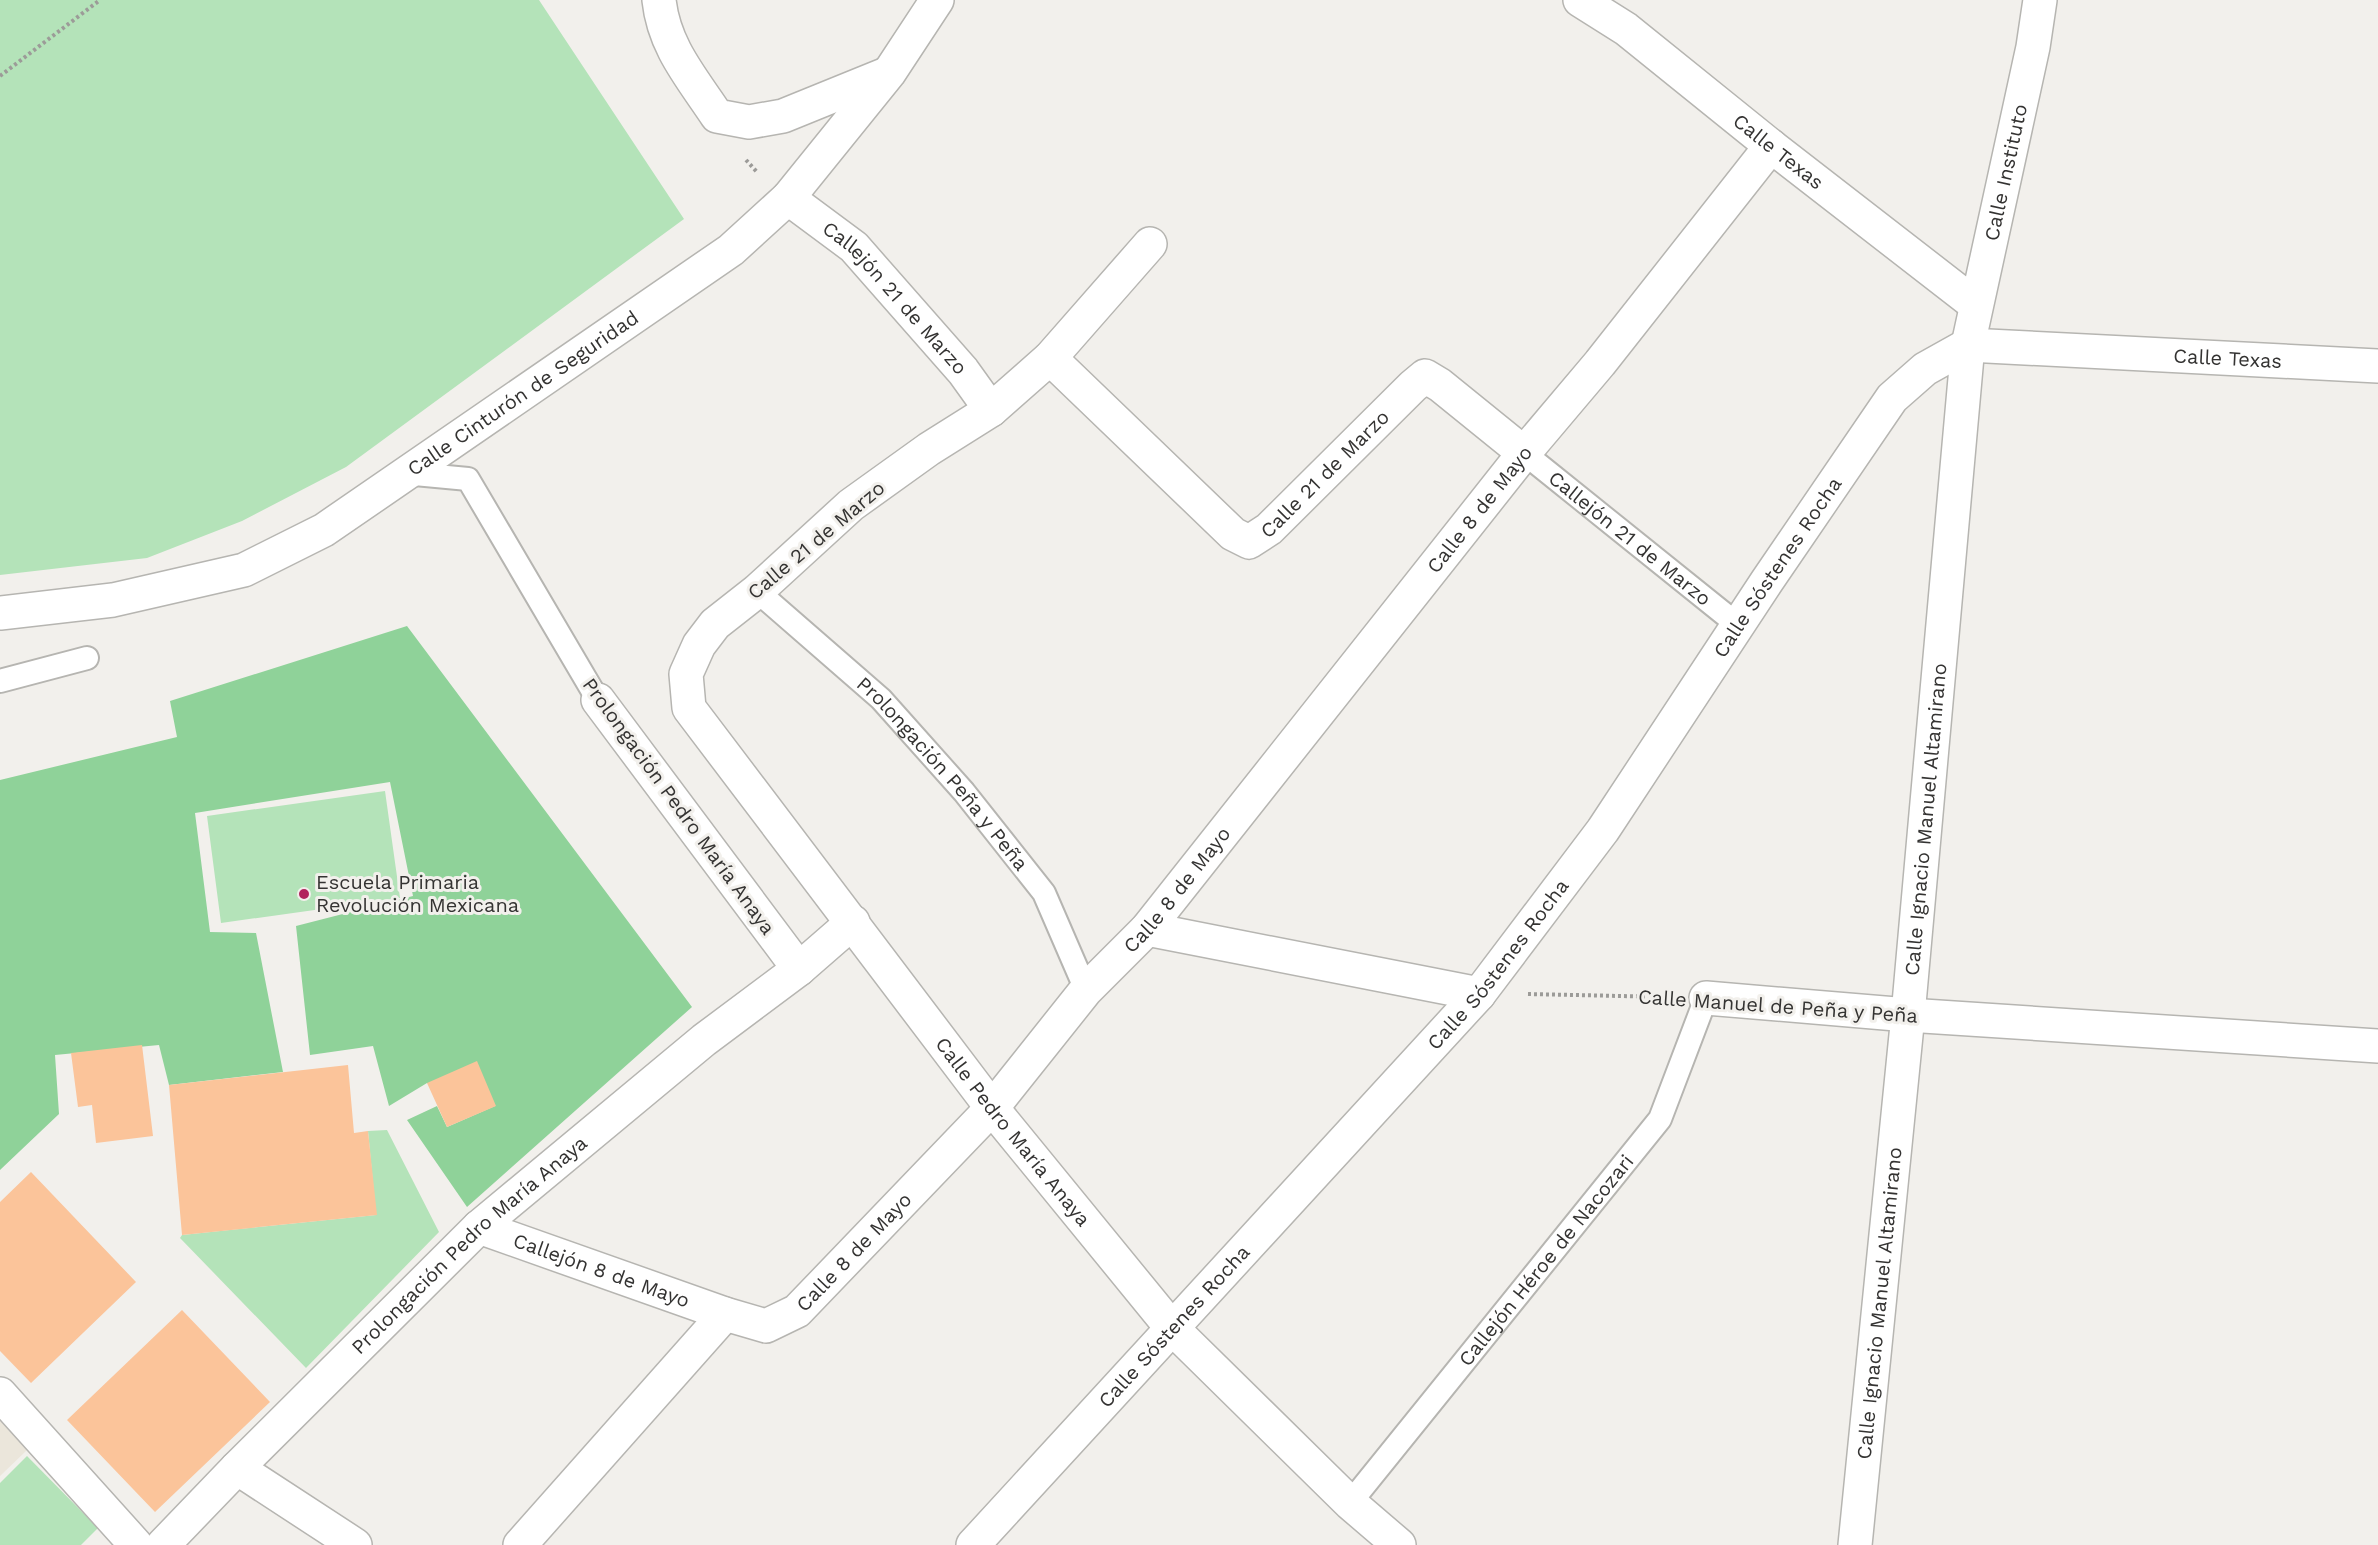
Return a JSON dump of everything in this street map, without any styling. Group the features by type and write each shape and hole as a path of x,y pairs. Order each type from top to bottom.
{"street":[{"path":"659,0 660,13 671,47 717,116 749,122 783,116 888,73"},
{"name":"Calle Cinturón de Seguridad","path":"0,613 113,600 244,570 324,530 731,250 788,198 888,73 937,0"},
{"name":"Calle Texas","path":"1580,0 1626,28 1771,146 1976,305"},
{"name":"Calle Instituto","path":"1968,345 2033,47 2040,0"},
{"name":"Calle 8 de Mayo","path":"726,1314 766,1326 797,1311 992,1108 1086,990 1147,929 1524,453 1600,363 1771,146"},
{"name":"Callejón 21 de Marzo","path":"788,198 854,247 963,371 991,410"},
{"name":"Calle 21 de Marzo","path":"686,674 699,645 715,624 757,591 851,505 929,449 991,410 1050,358 1150,244"},
{"name":"Calle Texas","path":"1968,345 2378,366"},
{"name":"Calle Sóstenes Rocha","path":"973,1545 1479,994 1603,830 1892,398 1925,369 1968,345"},
{"name":"Calle Ignacio Manuel Altamirano","path":"1855,1545 1908,1015 1968,345"},
{"name":"Calle 21 de Marzo","path":"1050,358 1233,534 1249,542 1269,529 1425,376 1440,385 1524,453"},
{"name":"Calle Pedro María Anaya","path":"686,674 689,708 992,1108 1171,1327 1350,1503 1399,1545"},
{"name":"Prolongación Pedro María Anaya","path":"598,700 799,969"},
{"name":"Prolongación Pedro María Anaya","path":"163,1545 479,1227 704,1040 799,969 853,922"},
{"path":"1147,929 1479,994"},
{"name":"Calle Manuel de Peña y Peña","path":"1706,998 1908,1015 2378,1046"},
{"name":"Callejón 8 de Mayo","path":"479,1227 726,1314"},
{"path":"520,1545 726,1314"},
{"path":"0,1394 136,1545"},
{"path":"237,1468 355,1545"}],"lane":[{"name":"Callejón 21 de Marzo","path":"1524,453 1738,625"},
{"name":"Prolongación Pedro María Anaya","path":"404,473 468,478 598,700"},
{"name":"Prolongación Peña y Peña","path":"757,591 881,699 964,792 1044,893 1086,990"},
{"path":"0,681 87,658"},
{"name":"Callejón Héroe de Nacozari","path":"1350,1503 1660,1119 1706,998"}],"path":[{"path":"0,76 100,0"},
{"name":"Calle Manuel de Peña y Peña","path":"1479,994 1706,998"}],"shaded area":[{"path":"0,1421 27,1450 0,1476"}],"green space":[{"path":"0,0 539,0 684,219 346,467 242,521 147,558 0,575"},
{"name":"Escuela Primaria Revolución Mexicana","path":"407,626 692,1007 467,1207 407,1120 437,1106 447,1127 495,1106 427,1083 389,1106 373,1046 310,1055 296,926 413,896 390,782 195,813 210,932 256,933 283,1072 169,1085 159,1045 55,1055 59,1114 0,1170 0,780 177,737 170,701"},
{"path":"385,791 400,898 221,923 207,816"},
{"path":"387,1130 439,1232 306,1368 180,1238 182,1235 376,1215 368,1131"},
{"path":"27,1456 98,1528 81,1545 0,1545 0,1483"}],"building":[{"path":"142,1045 153,1136 96,1143 92,1105 78,1107 71,1053"},
{"path":"477,1061 496,1106 447,1127 427,1083"},
{"path":"348,1065 354,1133 368,1131 377,1215 182,1235 169,1085"},
{"path":"31,1172 136,1282 31,1383 0,1351 0,1202"},
{"path":"182,1310 270,1402 155,1512 67,1420"}],"place":[{"name":"Escuela Primaria Revolución Mexicana","path":"304,894"}]}
